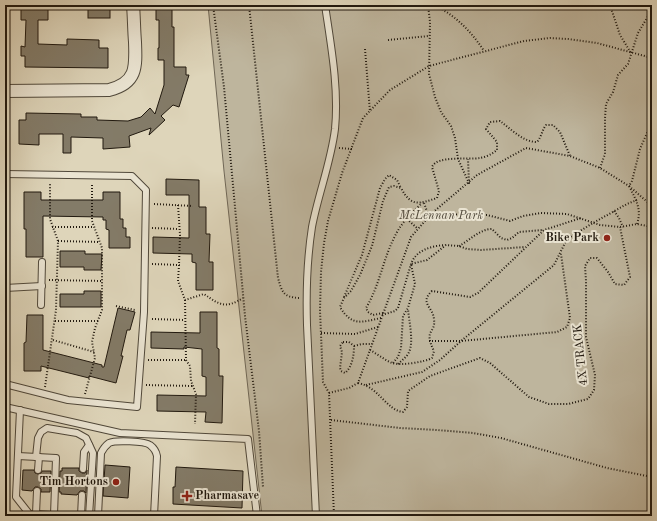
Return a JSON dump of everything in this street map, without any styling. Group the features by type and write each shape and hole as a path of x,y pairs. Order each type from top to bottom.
{"street":[{"path":"5,91 109,90 126,83 132,76 136,65 133,5"}],"lane":[{"path":"316,516 306,299 308,257 312,228 333,136 336,107 336,86 325,5"},
{"path":"5,174 132,176 146,190 144,312 136,408 68,400 5,384"},
{"path":"41,305 42,262"},
{"path":"5,288 42,283"},
{"path":"5,407 120,433 248,439 257,516"},
{"path":"20,410 16,497 34,515 68,516"},
{"path":"38,470 38,438 41,432 47,428 61,429 81,434 86,438 93,453 89,516"},
{"path":"98,516 102,453 108,444 113,442 147,443 155,450 157,456 154,516"},
{"path":"83,469 84,452 89,445"},
{"path":"18,456 56,458 54,515"},
{"path":"34,515 37,491"},
{"path":"81,516 82,495"}],"path":[{"path":"213,5 224,87 243,298 259,431 264,493"},
{"path":"249,5 278,278 281,290 286,296 306,299"},
{"path":"428,5 430,22 429,74 435,97 441,112 451,126 455,138 458,159 469,183"},
{"path":"434,5 457,20 473,35 484,51"},
{"path":"610,5 620,36 632,53"},
{"path":"600,168 605,154 606,104 613,92 618,75 628,64 638,33 650,13 649,5"},
{"path":"388,40 429,36"},
{"path":"334,516 329,393 323,382 321,272 328,222 344,167 363,118 390,90 430,66 524,41 550,38 568,39 597,43 652,58"},
{"path":"365,49 370,112"},
{"path":"382,315 372,315 366,308 380,279 396,233 423,203 437,198 439,190 432,167 433,163 440,159 482,158 492,154 497,150 497,142 486,129 490,122 500,121 526,140 532,142 537,142 542,136 543,129 546,125 554,125 560,132 570,156"},
{"path":"629,186 632,181 640,149 652,122"},
{"path":"329,393 348,388 358,383 410,237 431,214 477,176 526,148 570,156 600,168 629,186 652,206"},
{"path":"468,159 469,183"},
{"path":"44,394 55,321 57,280 58,241 50,219 50,175"},
{"path":"423,203 414,202 406,196 397,180 389,175 385,178 380,188 362,255 340,307 344,315 352,320 364,323 398,308 413,258 417,253 426,249 446,245 481,250 526,247"},
{"path":"83,401 95,358 92,342 95,328 102,310 102,248 92,220 92,176"},
{"path":"344,298 351,291 372,246 386,192 389,187 394,186 401,188"},
{"path":"629,186 637,200 640,215 637,224"},
{"path":"366,385 422,372 440,360 554,265 567,239 614,211 637,200"},
{"path":"423,203 429,217"},
{"path":"146,204 193,206"},
{"path":"178,205 178,281 185,300 186,360 190,366 193,386 196,394 195,424"},
{"path":"614,211 619,218 621,227"},
{"path":"431,214 487,215 510,220 541,212 567,214 600,225 621,227 637,224 652,227"},
{"path":"459,246 481,231 487,229 492,229 501,238 507,240 519,232 544,230 581,218"},
{"path":"407,219 418,229"},
{"path":"52,227 94,227"},
{"name":"4X TRACK","path":"358,383 375,390 396,411 403,412 407,407 408,391 419,383 430,376 480,358 490,363 529,397 549,404 568,404 588,399 594,390 595,375 586,337 585,266 590,258 597,258 615,284 624,285 630,277 621,227"},
{"path":"145,228 179,229"},
{"path":"370,349 392,363 398,364 426,361 432,358 434,351 429,341 429,333 433,326 434,318 427,305 428,294 432,291 470,297 478,293 544,230"},
{"path":"58,241 100,242"},
{"path":"411,264 428,260 446,245"},
{"path":"429,341 462,341 557,332 567,327 570,318 561,253"},
{"path":"145,264 179,265"},
{"path":"392,363 398,357 402,342 403,316 408,308 416,280 411,264"},
{"path":"42,283 57,280 102,281"},
{"path":"185,300 204,294 219,305 234,304 243,298"},
{"path":"116,306 144,312 151,319 185,320"},
{"path":"398,364 408,354 410,349 411,337 408,308"},
{"path":"55,321 98,321"},
{"path":"321,333 355,334 378,327"},
{"path":"52,340 94,352"},
{"path":"343,342 349,342 354,346 353,357 349,369 346,372 342,372 340,368 342,356 340,346 343,342"},
{"path":"354,346 372,344"},
{"path":"140,360 186,360"},
{"path":"138,385 193,386"},
{"path":"331,420 400,428 472,433 501,438 606,468 652,477"}],"green space":[{"name":"McLennan Park","path":"208,5 652,5 652,516 262,516 224,171"}],"building":[{"path":"21,5 48,5 48,20 38,20 38,44 67,45 67,39 99,40 99,48 108,48 108,68 25,67 25,56 21,56 21,46 25,47 26,20 21,20"},
{"path":"88,5 110,5 110,18 88,18"},
{"path":"156,5 172,5 172,27 174,27 174,67 186,67 186,75 189,75 179,107 173,105 161,116 165,120 149,135 151,128 129,136 130,147 103,149 103,138 71,137 71,153 63,153 63,134 39,134 39,145 19,144 19,120 26,120 26,113 81,114 81,117 97,117 97,120 128,121 141,117 150,108 155,114 164,85 164,60 158,60 159,20 156,20"},
{"path":"166,179 199,180 199,207 206,207 206,234 210,234 209,262 213,262 213,290 196,290 196,263 192,262 192,254 153,253 153,237 189,238 189,195 166,195"},
{"path":"24,192 41,192 41,200 103,200 103,192 120,192 120,219 123,219 123,228 126,228 126,237 130,237 130,248 109,248 109,230 106,229 106,220 103,220 103,217 43,216 43,257 26,257"},
{"path":"60,251 85,251 85,254 102,254 101,270 84,270 84,267 60,267"},
{"path":"84,291 101,291 101,307 60,307 60,294 84,294"},
{"path":"118,308 135,312 130,330 127,330 121,356 123,356 116,383 41,366 41,371 24,371 24,343 26,342 27,315 43,315 43,350 102,365 102,367 104,367"},
{"path":"200,312 217,312 219,376 223,376 222,423 205,422 206,412 157,411 157,395 206,396 206,377 202,376 202,349 184,347 184,349 151,348 151,332 200,333"},
{"name":"Tim Hortons","path":"105,465 130,467 128,498 103,496"},
{"path":"176,467 243,471 242,508 173,504 173,487 175,487"},
{"path":"62,468 79,468 79,471 82,473 85,473 87,470 86,493 84,491 80,491 77,495 61,494 61,492 59,492 60,471 62,471"},
{"path":"23,470 34,470 35,473 38,474 42,471 51,471 50,492 41,492 41,489 38,487 35,487 32,491 22,490"}],"place":[{"name":"Bike Park","path":"607,238"},
{"name":"Tim Hortons","path":"116,482"},
{"name":"Pharmasave","path":"187,496"}]}
